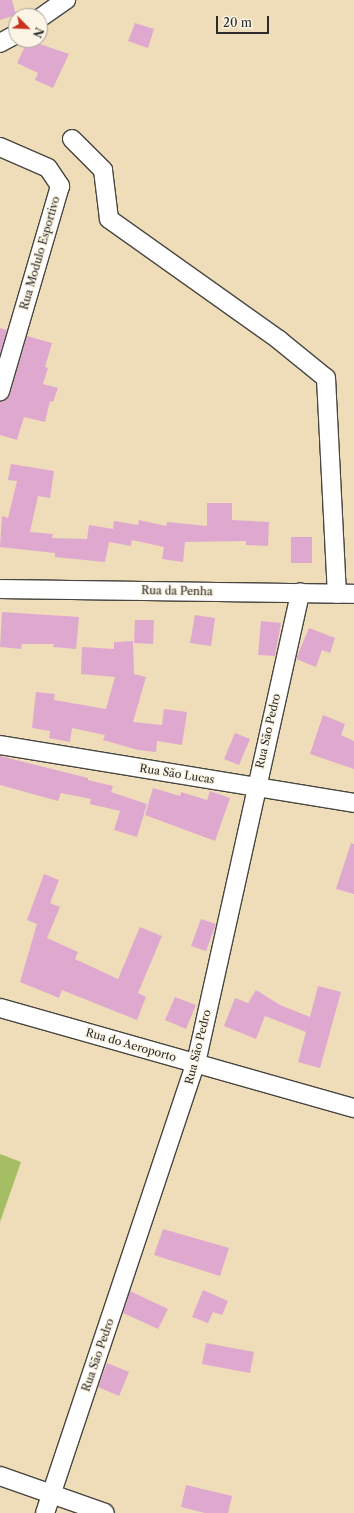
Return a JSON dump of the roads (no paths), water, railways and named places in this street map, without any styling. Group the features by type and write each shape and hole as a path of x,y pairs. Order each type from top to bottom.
{"street":[{"path":"48,12 66,0"},
{"path":"72,139 103,170 109,219 279,340 326,378 345,594"},
{"name":"Rua Modulo Esportivo","path":"0,147 48,168 60,186 0,391"},
{"name":"Rua da Penha","path":"0,589 300,592 345,594"},
{"name":"Rua São Pedro","path":"45,1513 196,1063 255,787 300,592"},
{"name":"Rua São Lucas","path":"0,745 354,803"},
{"name":"Rua do Aeroporto","path":"0,1008 354,1108"},
{"path":"0,1476 105,1513"}]}
